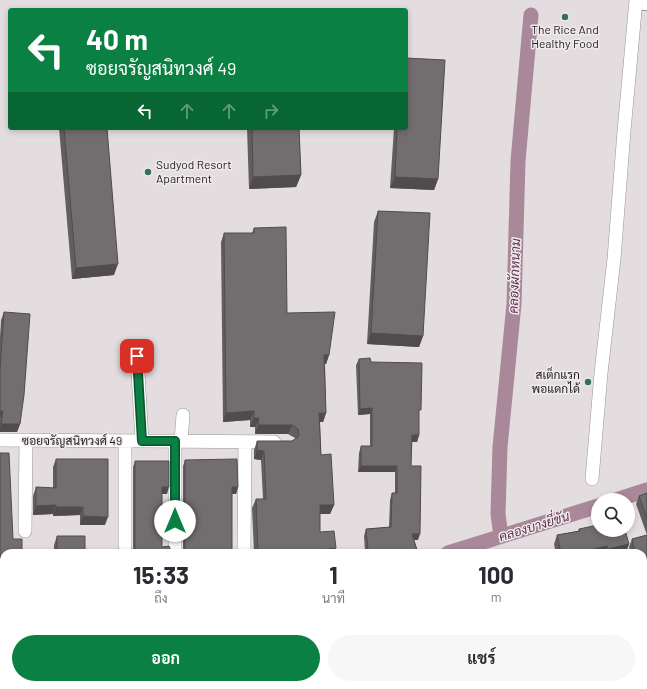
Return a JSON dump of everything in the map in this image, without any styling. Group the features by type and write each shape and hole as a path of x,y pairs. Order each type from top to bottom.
{"street":[{"path":"592,479 601,373 614,259 636,0"},
{"path":"137,356 142,441"},
{"path":"175,549 178,441 183,415"},
{"name":"ซอยจรัญสนิทวงศ์ 49","path":"0,440 288,442"},
{"path":"25,531 26,440"},
{"path":"125,441 125,546"},
{"path":"244,549 245,442"}],"building":[{"path":"408,58 445,60 438,179 395,177 397,130 408,130"},
{"path":"64,130 107,130 118,264 76,268"},
{"path":"252,130 299,130 301,175 253,177"},
{"path":"378,211 430,213 423,336 371,333"},
{"path":"286,227 287,313 335,312 329,355 324,355 326,413 319,413 321,455 331,454 334,505 320,505 320,532 334,531 336,548 258,549 256,499 266,499 264,451 257,450 257,441 292,441 298,437 299,434 298,429 292,425 258,425 259,418 254,418 254,411 226,413 224,233 254,233 254,228"},
{"path":"4,312 30,314 24,395 20,424 1,424 3,411 0,411 0,369"},
{"path":"370,358 371,362 422,363 419,435 412,435 411,466 421,466 420,534 412,534 417,549 368,549 366,529 391,527 392,493 397,493 397,466 361,466 361,446 372,446 372,408 360,409 359,359"},
{"path":"0,453 9,453 13,539 22,539 22,549 0,549"},
{"path":"56,459 108,459 108,517 83,516 83,507 56,507 56,505 36,506 36,487 56,488"},
{"path":"237,459 238,487 232,487 232,549 184,549 185,460"},
{"path":"135,461 169,461 169,487 162,487 162,547 169,546 170,549 135,549"},
{"path":"647,493 647,518 639,496"},
{"path":"591,526 591,537 627,537 629,544 608,549 607,546 594,549 560,549 557,535 580,531 579,529"},
{"path":"647,535 647,549 634,549 632,539"},
{"path":"57,536 85,536 85,549 57,549"}],"waterway":[{"name":"คลองผักหนาม","path":"501,536 498,514 500,447 514,304 518,161 531,15"},
{"name":"คลองบางยี่ขัน","path":"635,494 647,490"},
{"name":"คลองบางยี่ขัน","path":"461,549 591,508"}],"place":[{"name":"The Rice And Healthy Food","path":"565,17"},
{"name":"Sudyod Resort Apartment","path":"148,172"},
{"name":"สเต็กแรก พอแดกได้","path":"588,382"}],"route":[{"path":"137,356 142,441 175,441 175,521"}]}
